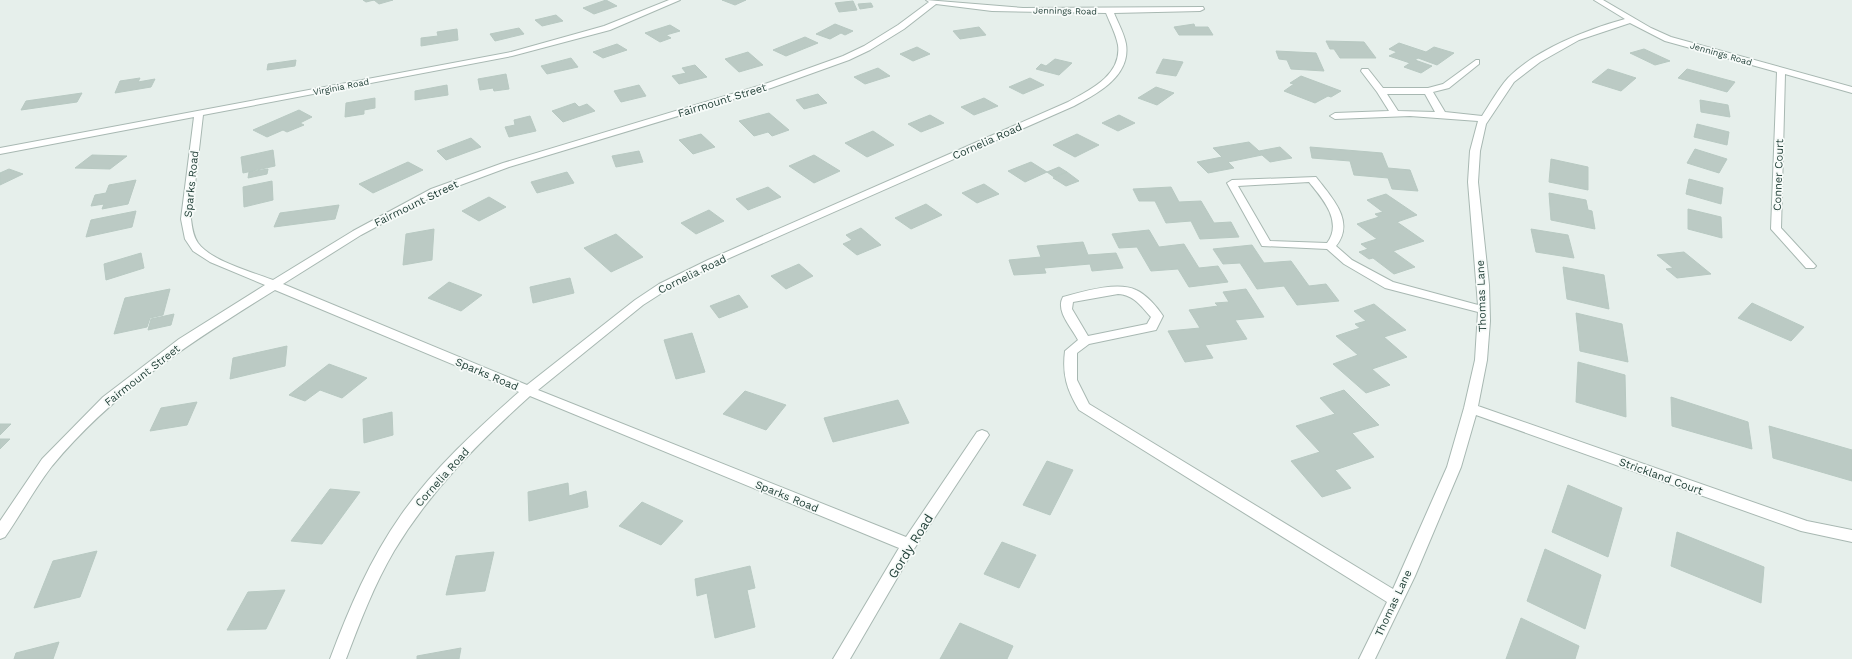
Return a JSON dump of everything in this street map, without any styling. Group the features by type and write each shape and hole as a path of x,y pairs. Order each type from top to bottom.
{"street":[{"name":"Virginia Road","path":"0,151 512,54 607,28 676,0"},
{"name":"Jennings Road","path":"934,0 961,6 1019,10 1109,11 1200,9"},
{"name":"Fairmount Street","path":"0,532 47,463 108,400 146,369 183,342 356,233 435,191 506,165 768,86 820,67 867,48 901,27 934,0"},
{"name":"Jennings Road","path":"1598,0 1631,20 1668,39 1852,90"},
{"name":"Cornelia Road","path":"338,659 350,627 389,546 416,506 449,467 527,390 628,310 667,285 712,262 1071,104 1094,91 1114,74 1121,58 1122,46 1109,11"},
{"name":"Thomas Lane","path":"1366,659 1396,599 1454,467 1471,408 1481,360 1484,310 1473,182 1475,151 1481,124 1511,80 1537,60 1576,38 1605,27 1631,20"},
{"path":"1381,92 1428,91 1446,86 1476,62"},
{"name":"Conner Court","path":"1781,70 1776,230 1810,266"},
{"path":"1366,71 1394,112"},
{"path":"1428,91 1441,114"},
{"path":"1335,116 1394,112 1441,114 1484,119"},
{"name":"Sparks Road","path":"199,114 186,218 187,230 191,242 200,252 214,260 527,390 909,545"},
{"path":"1330,246 1338,235 1339,226 1332,205 1312,179 1232,183 1266,244 1330,246 1348,262 1389,285 1484,310"},
{"path":"1085,341 1066,309 1067,300 1086,295 1122,291 1134,292 1157,316 1152,327 1085,341 1071,351 1068,366 1072,389 1084,407 1396,599"},
{"name":"Strickland Court","path":"1471,408 1806,527 1852,536"},
{"name":"Gordy Road","path":"841,659 909,545 982,435"}],"building":[{"path":"363,0 374,0 366,2"},
{"path":"374,0 393,0 379,4"},
{"path":"606,0 617,6 594,14 583,8"},
{"path":"722,0 746,0 735,5"},
{"path":"853,1 857,10 839,12 835,3"},
{"path":"871,3 873,7 860,9 858,4"},
{"path":"556,15 563,21 542,26 535,20"},
{"path":"835,24 853,31 845,35 841,33 830,39 816,34"},
{"path":"1194,24 1195,27 1208,27 1213,35 1179,35 1174,27"},
{"path":"670,25 680,31 666,35 671,38 660,42 645,33"},
{"path":"979,27 986,35 960,39 953,31"},
{"path":"519,28 524,34 495,41 490,34"},
{"path":"457,29 458,40 421,46 421,38 438,36 437,32"},
{"path":"805,37 818,43 786,56 773,50"},
{"path":"1326,41 1364,42 1376,58 1340,58 1334,49 1330,49"},
{"path":"1399,43 1426,52 1434,47 1454,53 1437,65 1418,58 1415,60 1432,66 1421,73 1404,67 1410,63 1389,56 1397,52 1389,49"},
{"path":"617,44 627,50 603,58 593,52"},
{"path":"917,47 930,54 913,61 900,54"},
{"path":"1644,49 1670,61 1655,65 1630,53"},
{"path":"1276,51 1316,53 1324,71 1291,69 1287,60 1279,59"},
{"path":"748,52 763,65 739,72 725,59"},
{"path":"571,58 578,67 547,74 541,66"},
{"path":"1055,59 1072,63 1059,75 1036,69 1041,64 1046,66"},
{"path":"1163,59 1183,62 1176,76 1156,73"},
{"path":"296,60 295,66 267,70 268,64"},
{"path":"695,65 707,77 679,84 672,76 686,73 682,68"},
{"path":"878,68 890,76 865,84 854,77"},
{"path":"1608,69 1636,78 1621,91 1592,82"},
{"path":"1687,69 1735,82 1727,92 1678,78"},
{"path":"506,74 509,89 494,91 493,88 480,90 478,79"},
{"path":"1301,76 1341,91 1331,97 1328,96 1315,103 1284,91 1294,84 1290,83"},
{"path":"140,78 138,82 155,79 151,87 115,93 120,81"},
{"path":"1030,78 1044,85 1023,94 1009,87"},
{"path":"447,85 448,95 415,100 415,91"},
{"path":"639,85 646,96 621,102 614,91"},
{"path":"1156,87 1174,93 1157,105 1138,98"},
{"path":"82,93 77,102 21,110 26,101"},
{"path":"818,94 827,103 804,109 796,100"},
{"path":"375,98 375,108 364,110 364,114 345,117 346,103"},
{"path":"984,98 998,106 974,115 961,107"},
{"path":"1700,100 1728,105 1730,117 1701,112"},
{"path":"575,103 579,107 587,104 595,111 563,122 552,111"},
{"path":"299,110 312,117 300,123 304,125 287,132 283,130 267,137 253,130"},
{"path":"769,113 789,130 772,136 768,132 754,136 739,121"},
{"path":"930,115 944,123 921,132 908,124"},
{"path":"1119,115 1135,123 1118,131 1102,123"},
{"path":"530,116 536,131 509,137 505,127 515,125 514,120"},
{"path":"1697,124 1729,132 1727,145 1694,137"},
{"path":"873,131 894,145 867,157 845,143"},
{"path":"701,134 715,147 693,154 679,140"},
{"path":"1077,134 1099,145 1075,157 1053,145"},
{"path":"471,138 481,147 446,160 437,151"},
{"path":"1249,142 1259,151 1280,147 1292,158 1270,162 1262,155 1228,162 1234,168 1208,173 1197,162 1222,157 1213,148"},
{"path":"1310,147 1382,153 1388,168 1410,170 1418,191 1392,189 1388,178 1354,175 1350,161 1312,158"},
{"path":"1695,149 1727,159 1719,173 1687,163"},
{"path":"273,150 275,166 243,173 241,157"},
{"path":"639,151 643,162 616,167 612,156"},
{"path":"92,155 127,156 110,169 75,168"},
{"path":"814,155 840,171 814,183 789,166"},
{"path":"1551,159 1588,167 1588,190 1549,182"},
{"path":"408,162 423,170 373,193 359,184"},
{"path":"1031,162 1047,172 1025,182 1008,171"},
{"path":"1059,167 1067,172 1054,177 1047,172"},
{"path":"9,169 23,174 0,185 0,173"},
{"path":"268,169 267,174 248,178 249,172"},
{"path":"567,172 574,183 537,193 531,182"},
{"path":"1067,172 1079,181 1066,186 1053,178"},
{"path":"1689,179 1723,188 1721,204 1686,194"},
{"path":"136,180 128,204 102,209 104,204 91,206 95,195 106,193 109,185"},
{"path":"272,181 273,200 244,207 243,187"},
{"path":"984,184 999,194 977,203 962,193"},
{"path":"768,187 781,197 748,210 736,199"},
{"path":"1171,187 1179,202 1201,201 1214,223 1231,222 1239,237 1200,239 1191,221 1166,223 1155,201 1139,201 1133,189"},
{"path":"1549,193 1586,200 1588,210 1592,211 1595,229 1551,220"},
{"path":"1386,194 1417,215 1397,222 1424,241 1393,251 1415,267 1394,274 1373,258 1369,259 1359,252 1368,249 1361,244 1377,239 1357,224 1379,217 1375,214 1383,212 1367,200"},
{"path":"489,197 506,207 479,221 462,211"},
{"path":"926,204 942,215 911,229 895,218"},
{"path":"339,205 335,219 274,227 280,213"},
{"path":"1688,209 1721,217 1722,238 1688,229"},
{"path":"709,210 724,221 696,234 681,223"},
{"path":"136,211 132,227 86,237 91,220"},
{"path":"861,228 881,245 857,255 843,244 852,240 846,235"},
{"path":"434,229 432,260 403,265 406,234"},
{"path":"1531,229 1568,235 1574,258 1536,252"},
{"path":"1149,230 1159,247 1184,244 1199,268 1218,266 1228,282 1189,287 1178,269 1151,271 1137,247 1119,248 1112,234"},
{"path":"616,234 643,257 611,272 584,248"},
{"path":"1083,242 1088,255 1116,253 1123,268 1092,271 1090,264 1044,268 1046,273 1014,275 1009,260 1041,257 1037,246"},
{"path":"1252,245 1264,263 1291,261 1309,286 1326,284 1339,301 1297,305 1284,286 1257,289 1240,263 1223,264 1213,249"},
{"path":"1684,252 1711,274 1677,278 1666,269 1673,268 1657,255"},
{"path":"141,253 144,268 106,280 104,264"},
{"path":"799,264 813,276 786,289 771,276"},
{"path":"1563,267 1604,275 1609,309 1567,299"},
{"path":"570,278 574,293 533,303 530,287"},
{"path":"449,282 482,295 461,311 428,298"},
{"path":"170,289 163,315 150,318 147,327 114,334 125,298"},
{"path":"1246,289 1264,317 1235,320 1247,339 1205,345 1213,358 1185,362 1168,331 1200,328 1189,310 1218,306 1215,303 1229,302 1223,292"},
{"path":"739,295 748,307 719,318 710,306"},
{"path":"1752,303 1804,327 1791,341 1738,318"},
{"path":"1374,304 1406,330 1384,337 1407,357 1372,369 1390,385 1366,393 1333,364 1358,355 1336,336 1360,328 1355,324 1366,321 1354,311"},
{"path":"1576,313 1622,324 1628,362 1580,351"},
{"path":"174,314 171,325 148,330 151,319"},
{"path":"692,333 705,372 676,379 664,340"},
{"path":"287,346 285,366 230,379 233,358"},
{"path":"1578,362 1625,375 1626,417 1576,402"},
{"path":"329,364 367,378 342,398 320,390 305,401 289,395"},
{"path":"1344,390 1379,425 1352,433 1374,457 1335,470 1351,488 1322,497 1291,461 1320,452 1296,426 1335,414 1320,398"},
{"path":"745,391 786,405 766,430 723,414"},
{"path":"1671,397 1748,422 1752,449 1672,426"},
{"path":"898,400 909,423 833,442 824,418"},
{"path":"197,402 187,425 150,431 161,408"},
{"path":"392,412 393,435 364,443 363,419"},
{"path":"0,424 11,424 0,435"},
{"path":"1769,426 1852,450 1852,481 1773,458"},
{"path":"0,439 10,439 0,449"},
{"path":"1047,461 1073,470 1050,515 1023,505"},
{"path":"568,483 569,496 586,491 588,507 529,521 528,492"},
{"path":"1568,485 1622,508 1608,557 1552,532"},
{"path":"330,489 360,492 322,544 291,541"},
{"path":"642,502 683,521 661,545 619,526"},
{"path":"1677,532 1764,567 1761,603 1671,566"},
{"path":"1002,542 1036,555 1019,588 984,574"},
{"path":"1545,549 1601,575 1585,629 1527,601"},
{"path":"97,551 80,597 34,608 53,561"},
{"path":"494,552 485,591 446,595 456,556"},
{"path":"750,566 755,588 747,590 755,627 715,638 707,593 697,596 695,579"},
{"path":"285,590 266,629 227,630 248,592"},
{"path":"1521,618 1579,646 1575,659 1506,659"},
{"path":"960,623 1013,646 1007,659 940,659"},
{"path":"59,642 53,659 14,659 16,653"},
{"path":"461,648 459,659 417,659 417,656"}]}
